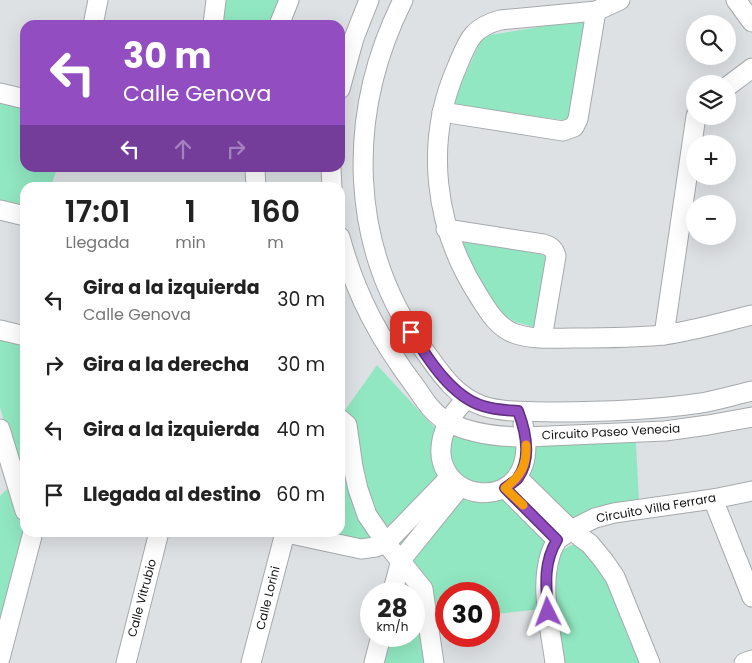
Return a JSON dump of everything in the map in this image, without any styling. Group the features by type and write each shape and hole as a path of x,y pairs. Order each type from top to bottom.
{"street":[{"path":"94,20 98,0"},
{"path":"214,20 216,0"},
{"path":"281,20 289,0"},
{"path":"345,58 369,0"},
{"name":"Circuito Paseo Venecia","path":"403,0 387,38 371,92 364,138 362,183 366,219 379,266 404,321 418,344 452,387 466,399 482,406 498,410 518,411 601,411 650,408 702,403 752,391"},
{"path":"620,0 596,11 552,7 529,8 486,24 475,31 463,52 451,80 442,112 439,133 439,190 446,229 455,254 491,316 511,332 525,337 664,335 752,315"},
{"path":"736,0 752,22"},
{"path":"442,112 563,131 574,127 578,119 596,11"},
{"path":"345,60 378,66"},
{"path":"736,80 752,68"},
{"path":"345,86 371,92"},
{"path":"0,93 20,98"},
{"path":"664,335 695,125"},
{"path":"0,210 20,215"},
{"path":"446,229 551,246 556,256 542,338"},
{"name":"Circuito Paseo Venecia","path":"345,254 361,299 379,334 427,402 437,414 448,422 485,434 526,437 655,431 708,425 752,417"},
{"path":"0,330 20,335"},
{"path":"466,399 448,422 442,438 441,450 443,464 455,483 471,492 494,492 512,483 524,465 526,437 518,411"},
{"path":"702,403 708,425"},
{"path":"345,423 347,425 358,490 367,515 386,543 423,589 434,663"},
{"path":"0,429 20,495"},
{"path":"302,537 361,549 376,547 386,543 455,483"},
{"path":"395,582 401,560 455,483"},
{"path":"512,483 564,535 590,544 604,561 614,577 650,663"},
{"name":"Circuito Villa Ferrara","path":"564,535 595,518 614,513 713,499 752,491"},
{"path":"713,499 752,597"},
{"path":"555,663 548,612 546,564 552,548 564,535"},
{"path":"0,658 31,537"},
{"name":"Calle Vitrubio","path":"126,663 159,537"},
{"name":"Calle Lorini","path":"251,663 282,537"},
{"path":"374,663 378,647"},
{"path":"744,663 752,660"}],"green space":[{"path":"222,0 284,0 277,20 220,20"},
{"path":"588,19 569,121 451,105 483,36"},
{"path":"0,100 20,106 20,172 56,172 53,182 20,182 20,209 0,204"},
{"path":"457,238 548,256 538,328 515,322 495,309"},
{"path":"0,336 20,342 20,476 0,407"},
{"path":"377,365 433,426 453,431 534,443 636,443 639,502 573,519 540,553 541,609 500,614 500,582 435,582 435,618 425,600 425,582 415,582 366,494 345,420 345,410"},
{"path":"345,464 346,481 371,539 357,541 341,537 345,537"},
{"path":"10,486 20,517 20,537 24,537 0,627 0,496"},
{"path":"572,545 582,545 606,579 641,663 562,663 550,587 557,553"},
{"path":"386,647 424,647 427,663 382,663"}],"slow traffic":[{"path":"523,505 505,488 518,478 524,465 526,445"}],"route":[{"path":"411,332 418,344 452,387 466,399 498,410 518,411 524,425 526,437 524,465 518,478 505,488 557,540 546,564 548,612"}]}
